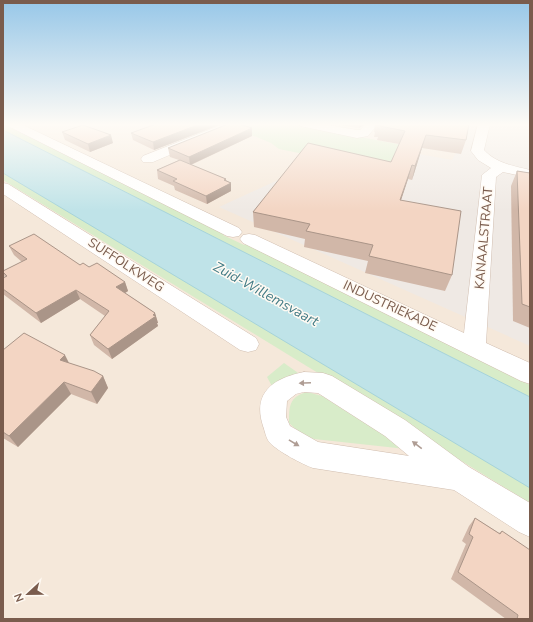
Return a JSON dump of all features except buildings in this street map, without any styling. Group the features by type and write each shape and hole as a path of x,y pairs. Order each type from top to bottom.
{"street":[{"name":"INDUSTRIEKADE","path":"72,153 530,374"},
{"path":"148,159 163,153"},
{"path":"479,153 484,159 500,168 530,174"},
{"name":"KANAALSTRAAT","path":"474,347 489,175 500,168"},
{"name":"SUFFOLKWEG","path":"3,187 248,344"},
{"path":"459,477 313,455 279,434 273,417 274,400 279,392 290,385 304,382 323,383 395,428 459,477 530,521"}],"shaded area":[{"path":"3,153 530,153 530,619 3,619"},
{"path":"336,153 413,153 452,160 456,153 530,153 530,346 219,207"}],"green space":[{"path":"48,153 62,153 225,234 223,235 244,245 246,244 530,385 530,397"},
{"path":"299,153 402,153 388,171"},
{"path":"3,172 530,487 530,503 3,180"},
{"path":"284,363 301,375 273,388 267,377"},
{"path":"307,392 322,396 406,449 314,439 300,433 289,423 289,412 293,400 301,394"}],"water":[{"name":"Zuid-Willemsvaart","path":"3,153 48,153 530,397 530,488 3,173"}]}
